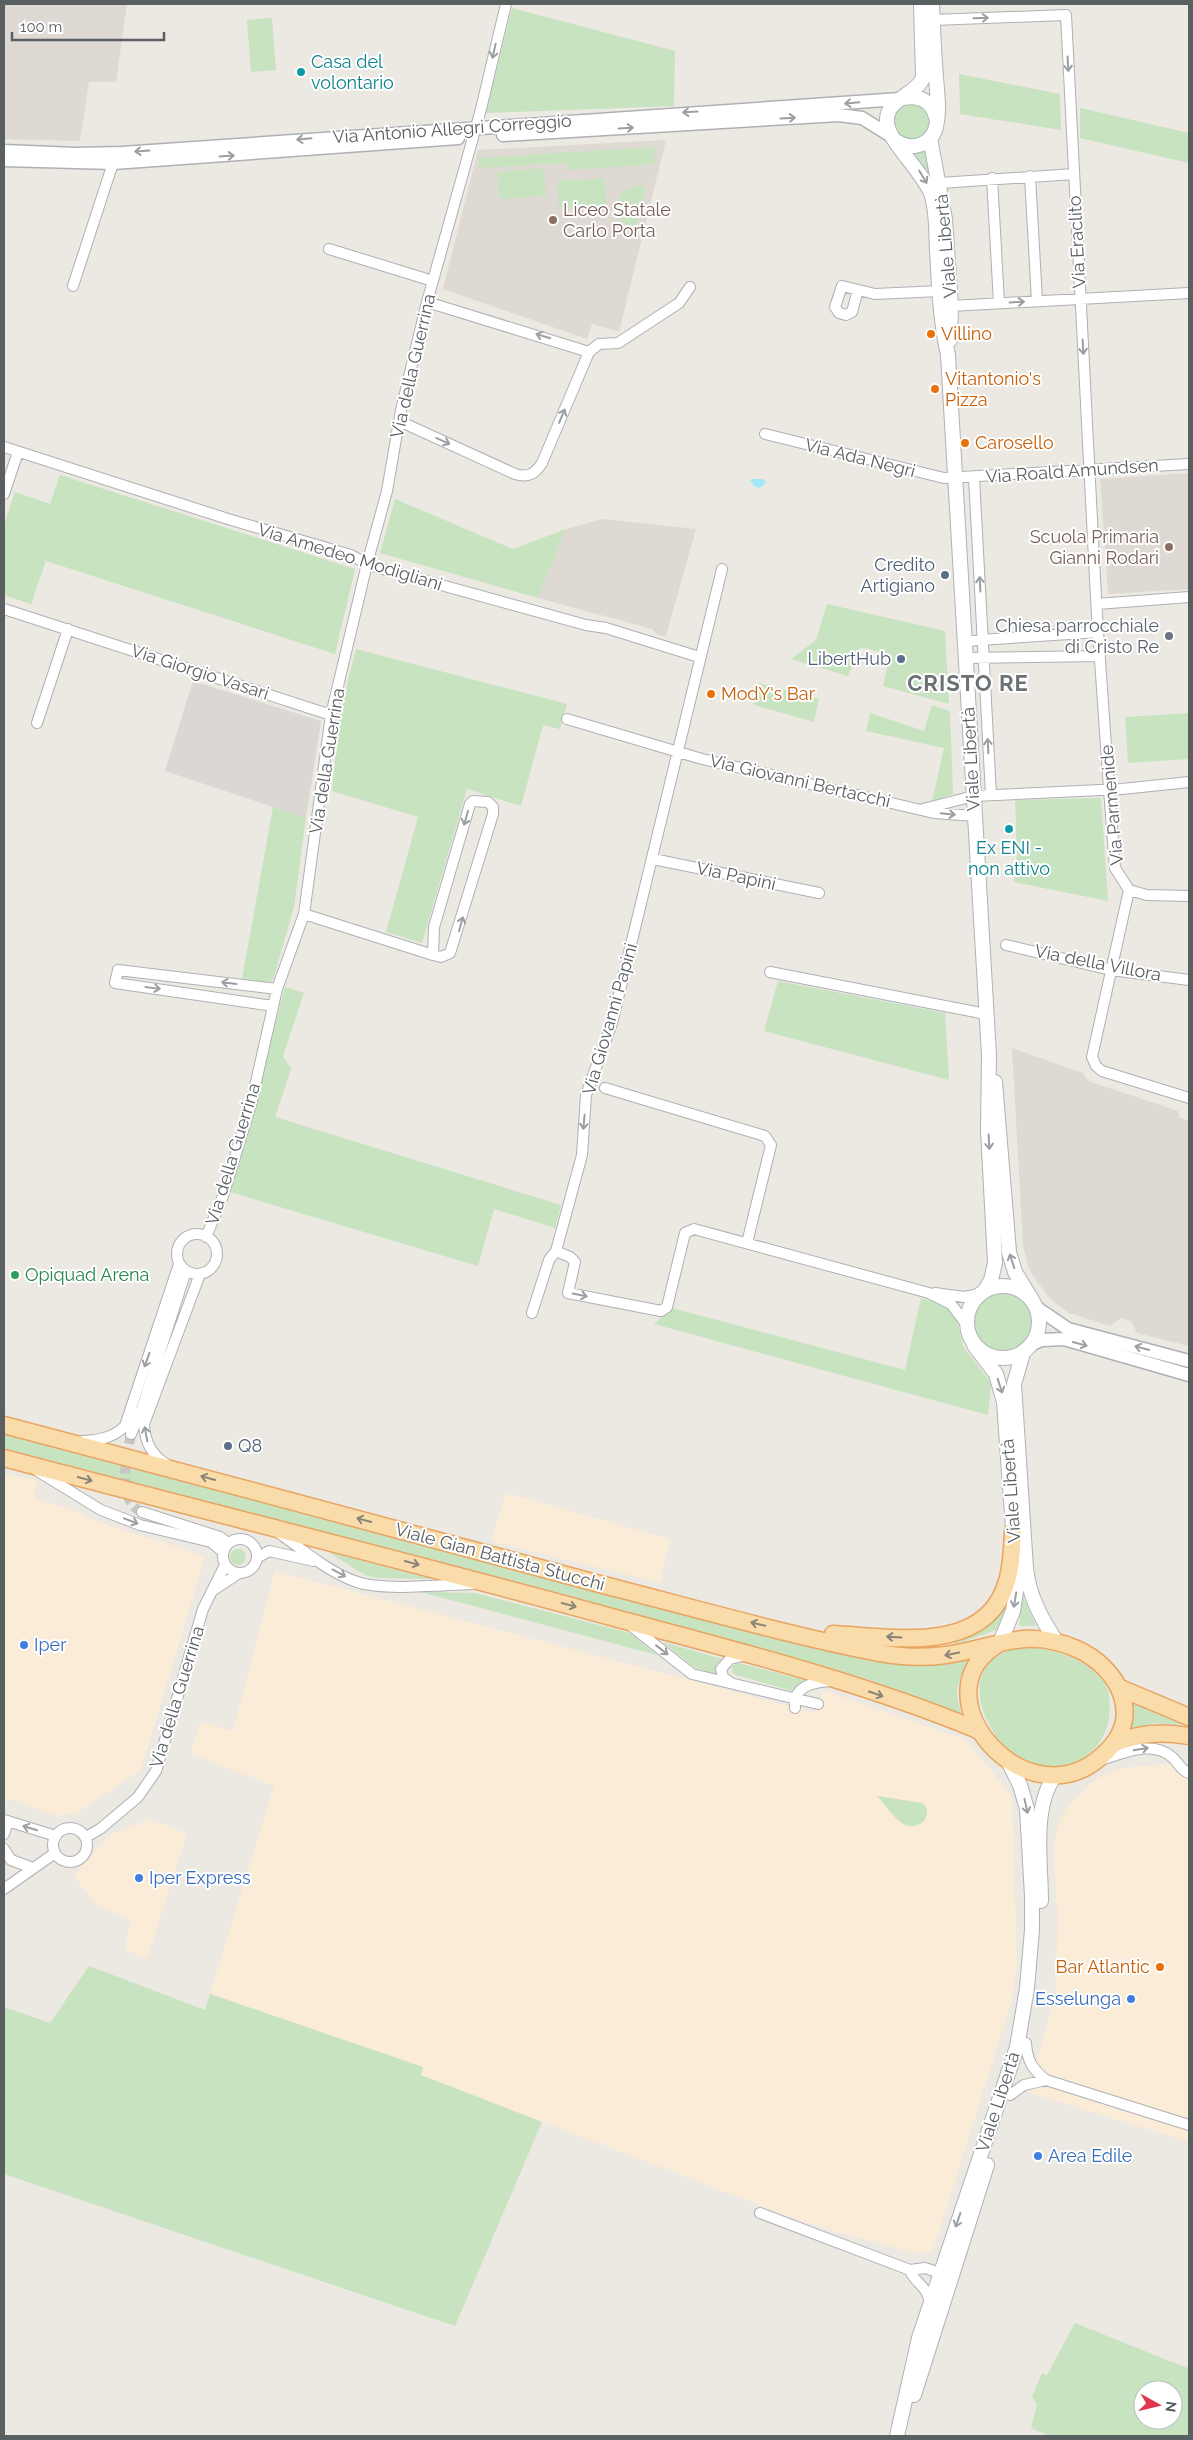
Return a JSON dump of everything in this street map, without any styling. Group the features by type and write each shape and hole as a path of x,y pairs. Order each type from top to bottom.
{"main road":[{"path":"921,4 924,78 919,85 892,105 887,115 886,126 892,138 902,145 913,147 923,144 933,132"},
{"name":"Viale Libertà","path":"932,4 938,112 933,132"},
{"name":"Viale Libertà","path":"902,98 916,97 928,102 935,113 933,132 945,219 951,306 948,355 989,1055 988,1130 995,1263 991,1280 983,1292"},
{"name":"Viale Libertà","path":"892,138 921,174 932,197 936,219 942,329 948,355"},
{"name":"Viale Libertà","path":"989,1055 998,1104 1009,1252 1015,1272 1034,1304"},
{"path":"998,1286 1010,1286 1022,1291 1034,1304 1039,1326 1028,1348 1010,1358 998,1359 985,1354 974,1345 966,1325 970,1308 983,1292 998,1286"},
{"name":"Viale Libertà","path":"974,1345 996,1374 1004,1402 1016,1567 1016,1598 1010,1622 1000,1643"},
{"name":"Viale Libertà","path":"1028,1348 1014,1384 1026,1568 1034,1602 1056,1641"},
{"name":"Viale Gian Battista Stucchi","path":"4,1425 787,1632 904,1657 947,1655 1000,1643 1031,1637 1056,1641 1079,1650 1106,1667 1120,1688 1124,1707 1123,1717 1112,1744 1094,1761 1078,1770 1054,1777 1031,1773 1008,1761 980,1731 969,1706 968,1685 978,1661 988,1650 1000,1643"},
{"name":"Viale Gian Battista Stucchi","path":"4,1458 491,1584 750,1655 844,1682 980,1731"},
{"path":"787,1632 903,1638 943,1637 960,1632 986,1616 1002,1594 1010,1572 1013,1531"},
{"path":"1120,1688 1189,1717"},
{"name":"Viale Gian Battista Stucchi","path":"1112,1744 1145,1733 1167,1732 1189,1736"},
{"name":"Viale Libertà","path":"898,2436 917,2348 940,2273 1017,2047 1025,2006 1032,1930 1028,1818 1024,1798 1008,1761"},
{"name":"Viale Libertà","path":"898,2436 939,2316 1026,2043 1040,1952 1041,1812 1045,1791 1054,1777"}],"street":[{"name":"Via della Guerrina","path":"206,1237 223,1196 250,1104 277,989 304,914 331,715 367,564 387,491 399,421 427,302 474,133 506,4"},
{"name":"Via Eraclito","path":"933,20 1066,15 1090,468"},
{"name":"Via Antonio Allegri Correggio","path":"4,160 113,163 902,98"},
{"name":"Via Antonio Allegri Correggio","path":"4,151 76,154 122,153 839,115 862,118 892,138"},
{"path":"73,286 113,163"},
{"path":"940,183 992,178 1074,174"},
{"path":"1030,176 1037,301"},
{"path":"992,178 999,303"},
{"name":"Via della Guerrina","path":"329,249 433,281"},
{"path":"399,421 515,474 523,476 532,474 542,463 589,352 599,344 618,343 679,303 690,287"},
{"name":"Viale Libertà","path":"858,290 874,294 940,291"},
{"path":"951,306 1189,293"},
{"path":"427,302 589,352"},
{"name":"Via Ada Negri","path":"765,434 934,477 956,479"},
{"name":"Via Amedeo Modigliani","path":"4,447 228,519 351,555 367,564 586,625 606,628 699,657"},
{"path":"4,494 18,452"},
{"name":"Via Roald Amundsen","path":"956,479 1090,468 1189,464"},
{"name":"Via Parmenide","path":"1090,468 1100,656 1115,868 1129,890 1092,1057 1096,1066 1102,1071 1189,1098"},
{"name":"Viale Libertà","path":"974,477 991,795"},
{"path":"678,751 699,657 722,570"},
{"path":"1097,604 1189,597"},
{"name":"Via Giorgio Vasari","path":"4,609 331,715"},
{"path":"37,723 68,630"},
{"path":"964,641 1099,632"},
{"path":"965,658 1100,656"},
{"name":"Via Giovanni Bertacchi","path":"567,719 702,759 945,814 975,816"},
{"name":"Via Giovanni Papini","path":"532,1313 549,1260 556,1251 582,1155 586,1095 612,1023 678,751"},
{"name":"Via Giovanni Bertacchi","path":"922,809 974,796 1109,789 1189,782"},
{"path":"304,914 433,955 441,957 450,953 455,943 492,814 493,807 488,802 473,801 470,804 434,927 433,955"},
{"name":"Via Papini","path":"653,858 819,893"},
{"path":"1129,890 1147,895 1189,896"},
{"name":"Via della Villora","path":"1006,945 1111,970 1189,980"},
{"path":"273,1006 115,983 118,970 277,989"},
{"path":"770,972 986,1014"},
{"path":"606,1088 765,1136 770,1145 768,1160 747,1243"},
{"path":"556,1251 570,1257 575,1262 568,1293 661,1311 667,1307 685,1233 694,1229 929,1293 964,1297 983,1292"},
{"path":"131,1434 142,1408 182,1268 177,1253 181,1242 193,1235 206,1237 215,1247 216,1254 212,1267 200,1274 144,1424 145,1438 150,1449 158,1459 175,1470"},
{"path":"182,1268 200,1274"},
{"path":"68,1442 98,1440 118,1433 125,1426 182,1268"},
{"path":"929,1293 951,1304 966,1325"},
{"path":"1034,1304 1068,1329 1189,1362"},
{"path":"1028,1348 1042,1340 1064,1340 1189,1375"},
{"path":"27,1464 101,1510 140,1524 225,1547"},
{"path":"142,1512 220,1537 225,1547 225,1565 231,1571 239,1573 253,1568 257,1552 250,1541 239,1538 225,1547"},
{"path":"270,1526 318,1562 356,1581 374,1586 491,1584"},
{"path":"257,1558 269,1551 318,1562"},
{"name":"Via della Guerrina","path":"86,1837 100,1830 138,1797 156,1771 203,1609 215,1590 225,1565"},
{"name":"Via della Guerrina","path":"215,1590 239,1573"},
{"path":"623,1620 692,1674 760,1690 795,1704 818,1704"},
{"path":"732,1684 724,1677 721,1669 724,1664 738,1656 750,1655"},
{"path":"795,1704 799,1691 807,1684 844,1682"},
{"path":"760,1690 771,1702"},
{"path":"1094,1761 1145,1748 1159,1749 1172,1756 1185,1772 1189,1773"},
{"path":"4,1834 6,1820 56,1836"},
{"path":"69,1827 79,1830 86,1837 87,1850 78,1861 63,1860 55,1853 53,1847 56,1836 63,1829 69,1827"},
{"path":"4,1849 11,1860 33,1868"},
{"path":"4,1889 55,1853"},
{"path":"1026,2043 1029,2061 1034,2070 1046,2080 1189,2125"},
{"path":"1010,2095 1024,2085 1046,2080"},
{"path":"760,2213 910,2270 925,2268 940,2273"},
{"path":"910,2270 912,2276 928,2292 930,2304"}],"shaded area":[{"path":"4,4 127,4 116,82 89,82 80,141 4,139"},
{"name":"Liceo Statale Carlo Porta","path":"666,140 619,332 592,324 587,339 443,289 478,150"},
{"path":"1189,473 1189,589 1108,594 1100,479"},
{"path":"603,519 696,529 666,636 658,635 652,629 538,598 566,529"},
{"path":"193,681 321,721 306,818 165,771"},
{"path":"1012,1048 1083,1073 1088,1081 1178,1111 1180,1118 1189,1121 1189,1346 1137,1333 1131,1321 1121,1318 1110,1326 1069,1313 1050,1299 1029,1269 1023,1245"},
{"path":"4,1474 37,1480 34,1498 79,1512 99,1522 205,1556 141,1770 77,1813 57,1816 8,1798 4,1809"},
{"path":"506,1493 670,1539 660,1583 491,1541"},
{"path":"275,1571 815,1713 823,1690 966,1740 1012,1796 1017,1967 1011,2003 933,2251 918,2254 806,2223 421,2075 423,2067 210,1994 274,1786 191,1754 200,1722 233,1731"},
{"path":"1167,1764 1189,1766 1189,2142 1028,2092 1055,1997 1058,1918 1054,1864 1056,1831 1068,1805 1097,1778 1121,1768"},
{"path":"148,1819 187,1833 147,1959 125,1949 131,1919 97,1906 74,1876 108,1836"}],"green space":[{"path":"512,8 675,51 674,106 486,113"},
{"path":"272,18 276,70 251,72 247,20"},
{"path":"959,74 1060,94 1061,130 960,114"},
{"path":"911,103 918,104 924,108 928,114 928,128 924,134 918,138 911,139 904,138 898,134 894,128 893,121 894,114 898,108 904,104"},
{"path":"1080,108 1189,133 1189,163 1080,138"},
{"path":"928,146 934,191 922,164 912,151"},
{"path":"654,147 655,164 567,170 566,163 478,168 478,158"},
{"path":"544,168 546,196 499,199 497,172"},
{"path":"605,178 606,206 559,209 557,181"},
{"path":"646,186 643,202 647,206 645,212 638,214 635,231 618,218 619,198 626,190"},
{"path":"60,475 355,569 335,654 46,561 31,604 4,595 4,525 15,492 50,504"},
{"path":"395,499 513,549 566,529 538,598 380,553"},
{"path":"827,604 945,631 949,704 883,686 890,655 861,647 848,676 791,659 816,640"},
{"path":"356,649 567,704 560,729 543,725 521,806 467,789 422,943 386,932 418,817 332,791 339,716"},
{"path":"759,683 819,699 814,722 754,705"},
{"path":"932,705 950,711 953,794 932,801 944,748 866,731 870,713 924,731"},
{"path":"1189,713 1189,759 1128,763 1125,717"},
{"path":"1101,798 1108,901 1014,882 1017,855 1015,800"},
{"path":"273,807 306,818 294,907 273,980 268,983 242,979"},
{"path":"778,981 945,1013 949,1080 764,1031"},
{"path":"285,987 304,993 283,1056 291,1069 275,1117 561,1205 555,1228 494,1209 478,1266 230,1192"},
{"path":"997,1293 1009,1293 1024,1301 1032,1316 1032,1328 1024,1343 1009,1351 997,1351 982,1343 974,1328 974,1316 982,1301"},
{"path":"921,1298 938,1302 951,1309 958,1323 963,1346 991,1383 988,1415 654,1324 672,1308 905,1370"},
{"path":"4,1435 813,1645 972,1658 958,1686 959,1707 962,1716 867,1679 807,1661 4,1448"},
{"path":"238,1549 244,1551 246,1557 244,1563 238,1565 232,1563 230,1557 232,1551"},
{"path":"328,1552 433,1579 377,1578 365,1575"},
{"path":"421,1592 475,1593 630,1633 657,1655"},
{"path":"1022,1594 1036,1626 1019,1626"},
{"path":"1004,1604 1006,1610 996,1630 962,1642 941,1645 976,1630"},
{"path":"663,1642 722,1659 717,1665 717,1675 695,1668"},
{"path":"1022,1647 1044,1649 1068,1656 1089,1667 1105,1684 1110,1700 1107,1727 1103,1736 1090,1753 1063,1766 1038,1765 1015,1754 997,1736 984,1714 980,1691 984,1670 1000,1654"},
{"path":"739,1663 804,1680 792,1691 733,1674 732,1666"},
{"path":"1131,1700 1188,1725 1153,1723 1127,1730"},
{"path":"877,1796 923,1803 926,1807 927,1815 918,1825 909,1826 900,1822"},
{"path":"89,1966 205,2010 210,1994 423,2067 421,2075 542,2122 455,2326 4,2174 4,2007 50,2023"},
{"path":"1075,2323 1187,2368 1189,2361 1189,2436 1049,2436 1031,2428 1037,2405 1032,2397 1042,2373 1047,2375"}],"water":[{"path":"752,479 762,479 767,482 760,488 754,486 750,481"}],"tunnel":[{"path":"131,1434 126,1465 126,1488 128,1498 142,1512"}],"place":[{"name":"Casa del volontario","path":"301,72"},
{"name":"Liceo Statale Carlo Porta","path":"553,220"},
{"name":"Villino","path":"931,334"},
{"name":"Vitantonio's Pizza","path":"935,389"},
{"name":"Carosello","path":"965,443"},
{"name":"Scuola Primaria Gianni Rodari","path":"1169,547"},
{"name":"Credito Artigiano","path":"945,575"},
{"name":"Chiesa parrocchiale di Cristo Re","path":"1169,636"},
{"name":"LibertHub","path":"901,659"},
{"name":"ModY's Bar","path":"711,694"},
{"name":"Ex ENI - non attivo","path":"1009,829"},
{"name":"Opiquad Arena","path":"15,1275"},
{"name":"Q8","path":"228,1446"},
{"name":"Iper","path":"24,1645"},
{"name":"Iper Express","path":"139,1878"},
{"name":"Bar Atlantic","path":"1160,1967"},
{"name":"Esselunga","path":"1131,1999"},
{"name":"Area Edile","path":"1038,2156"}],"district":[{"name":"CRISTO RE","path":"968,683"}]}
